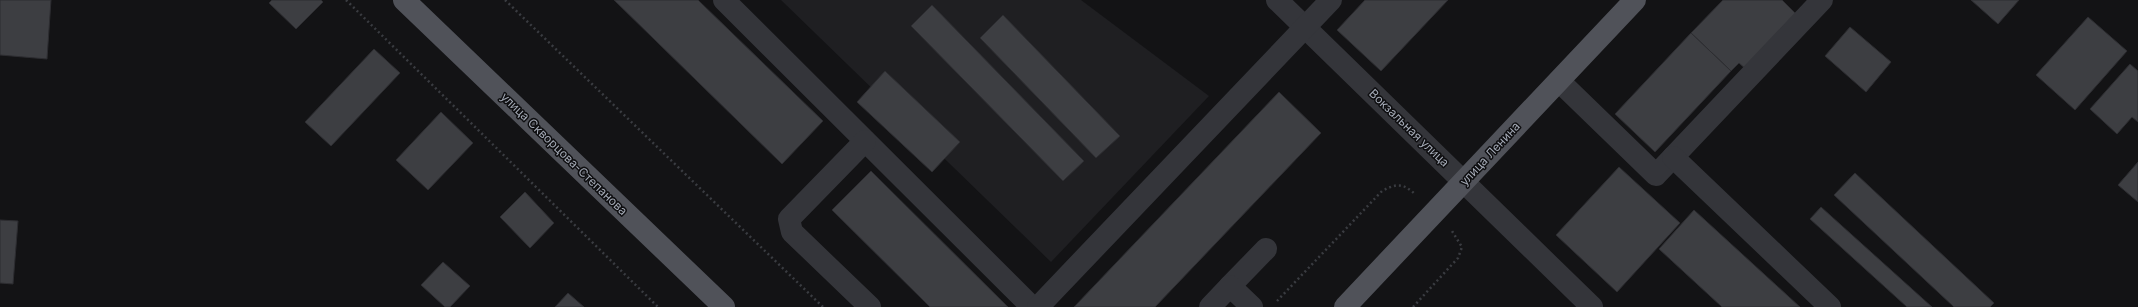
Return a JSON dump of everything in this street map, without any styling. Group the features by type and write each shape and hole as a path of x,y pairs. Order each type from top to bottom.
{"main road":[{"name":"улица Скворцова-Степанова","path":"404,0 724,307"},
{"name":"улица Ленина","path":"1345,307 1635,0"}],"street":[{"path":"724,0 1032,307"},
{"name":"Вокзальная улица","path":"1278,0 1465,181 1592,307"},
{"path":"1038,307 1331,0"},
{"path":"1559,81 1656,175 1814,3"},
{"path":"865,141 789,219 792,232 870,307"},
{"path":"1673,157 1830,307"},
{"path":"1210,307 1266,249"},
{"path":"1230,286 1252,307"}],"path":[{"path":"346,0 658,307"},
{"path":"505,0 823,307"}],"shaded area":[{"path":"781,0 1081,0 1209,96 1051,262"}],"building":[{"path":"0,0 51,0 47,59 0,55"},
{"path":"272,0 321,0 323,2 296,29 269,3"},
{"path":"614,0 698,0 823,121 782,164"},
{"path":"1365,0 1448,0 1381,71 1337,30"},
{"path":"1723,0 1782,0 1799,17 1748,71 1739,63 1731,71 1691,33"},
{"path":"1971,0 2019,0 1998,24"},
{"path":"932,5 1084,161 1063,181 911,26"},
{"path":"1003,15 1120,136 1096,158 980,38"},
{"path":"2088,17 2127,51 2075,110 2036,75"},
{"path":"1850,27 1891,62 1866,92 1825,56"},
{"path":"1691,33 1731,71 1655,152 1615,114"},
{"path":"374,49 400,73 331,146 305,122"},
{"path":"2130,64 2138,71 2138,122 2132,117 2117,134 2090,109"},
{"path":"885,71 960,142 932,172 857,102"},
{"path":"1279,92 1321,133 1155,307 1074,307"},
{"path":"441,112 473,143 428,190 396,160"},
{"path":"2138,162 2138,202 2118,185"},
{"path":"1619,167 1680,223 1617,292 1556,235"},
{"path":"871,171 1008,307 930,307 832,210"},
{"path":"1855,173 1994,303 1990,307 1954,307 1834,195"},
{"path":"525,192 554,223 530,248 500,217"},
{"path":"1821,207 1932,307 1907,307 1810,219"},
{"path":"1694,210 1800,307 1722,307 1659,249"},
{"path":"0,220 18,221 13,284 0,283"},
{"path":"443,262 470,286 450,307 445,307 421,285"},
{"path":"568,293 584,307 555,307"}]}
